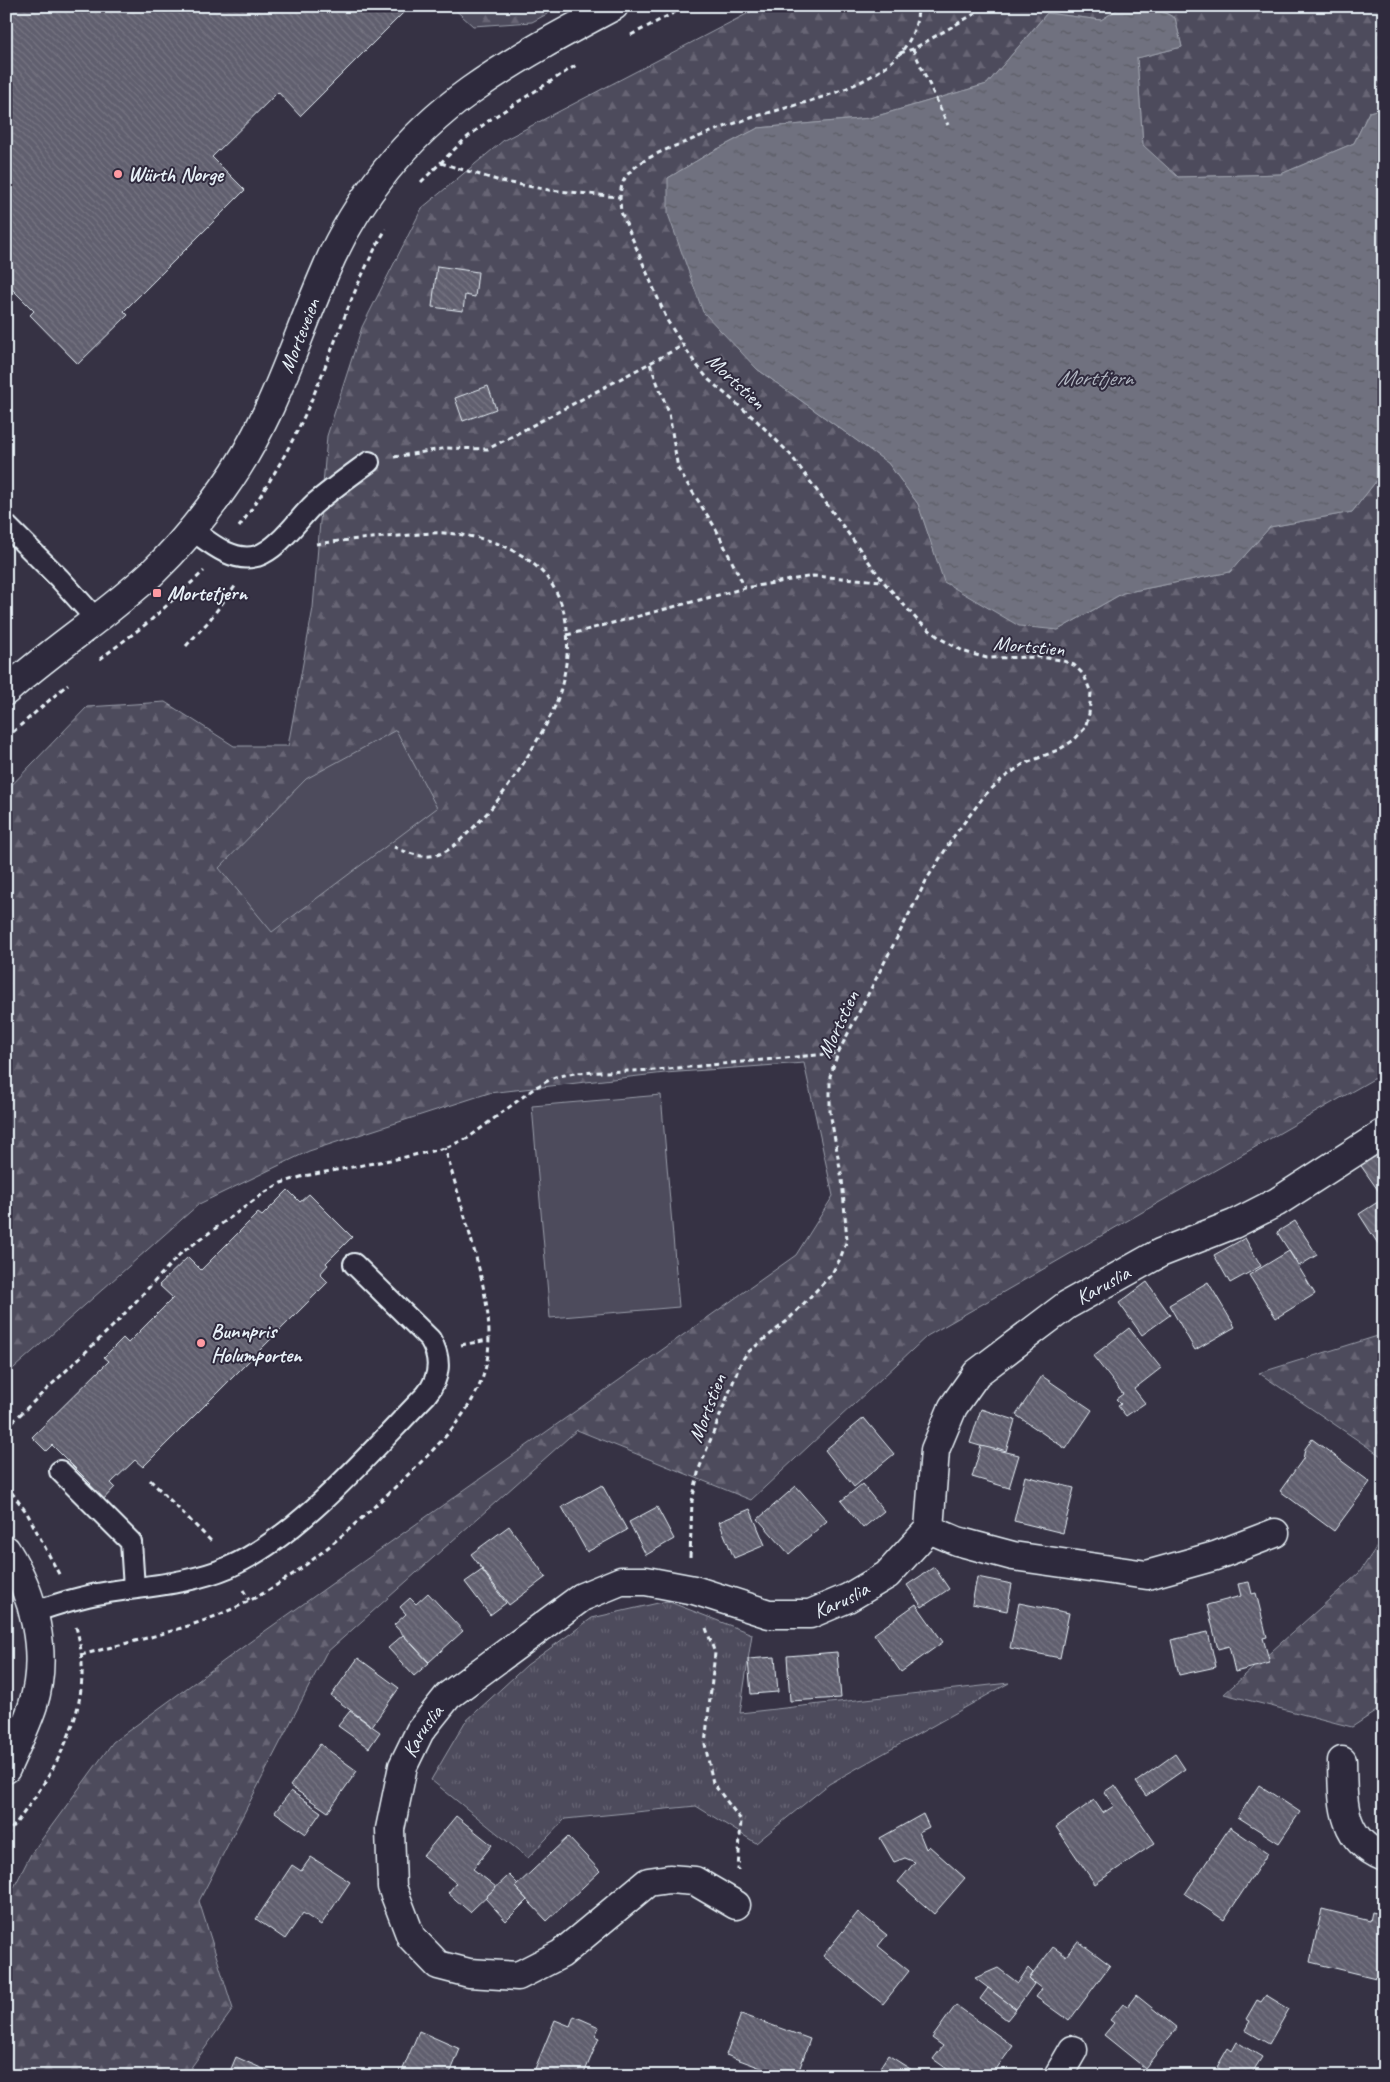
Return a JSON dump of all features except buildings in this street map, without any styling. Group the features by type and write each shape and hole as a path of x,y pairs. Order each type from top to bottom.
{"street":[{"name":"Morteveien","path":"6,691 152,572 192,530 223,489 248,452 264,422 332,257 355,214 376,183 414,140 442,112 470,90 536,48 614,6"},
{"name":"Karuslia","path":"736,1905 695,1881 669,1879 648,1882 561,1954 518,1976 469,1973 438,1964 411,1937 392,1887 390,1829 403,1766 420,1731 448,1696 582,1597 621,1581 646,1581 694,1590 769,1614 810,1614 848,1598 887,1575 929,1529 935,1450 954,1407 977,1373 1067,1305 1160,1253 1234,1224 1277,1202 1384,1132"},
{"path":"929,1529 957,1541 1013,1556 1147,1575 1214,1556 1275,1533"},
{"path":"6,1550 24,1584 34,1612 39,1672 33,1704 8,1760"},
{"path":"1342,1761 1343,1806 1349,1825 1362,1844 1384,1857"},
{"path":"1058,2076 1073,2050"}],"lane":[{"path":"192,530 221,551 242,556 262,553 313,505 369,462"},
{"path":"6,525 59,578 96,619"},
{"path":"34,1612 68,1600 134,1588 172,1584 229,1567 255,1553 290,1528 336,1486 426,1396 434,1384 438,1369 437,1351 430,1339 354,1264"},
{"path":"60,1471 131,1542 134,1588"}],"path":[{"path":"624,38 686,6"},
{"path":"440,162 500,181 549,190 619,196 623,181 650,157 668,148 741,121 836,92 871,78 900,54 910,37 918,17 918,6"},
{"path":"900,54 913,49 976,12 981,6"},
{"path":"913,49 948,125"},
{"path":"420,183 465,139 491,119 583,61"},
{"name":"Mortstien","path":"619,196 621,212 627,230 668,322 682,346 709,380 757,421 790,454 883,581 918,621 940,639 965,652 987,658 1054,659 1074,665 1084,675 1091,693 1089,714 1085,728 1074,740 1060,750 1022,765 1002,778 985,795 954,836 927,879 838,1053 830,1076 830,1112 842,1179 846,1240 840,1259 831,1275 787,1321 747,1353 737,1371 699,1469 692,1502 690,1565 694,1590 715,1653 705,1744 713,1783 741,1820 736,1905"},
{"path":"98,661 183,592 221,551 274,474 294,439 312,399 368,261 390,224"},
{"path":"369,462 447,448 488,449 682,346"},
{"path":"650,364 669,413 678,469 716,528 745,588"},
{"path":"186,646 208,622 262,553 340,540 444,533 499,544 528,559 540,568 561,600 566,618 567,659 562,685 554,708 519,772 496,804 464,837 445,852 432,856 420,856 394,847"},
{"path":"567,635 745,588 813,576 883,581"},
{"path":"6,738 71,682"},
{"path":"6,1428 114,1326 180,1254 264,1193 281,1184 304,1176 445,1148 468,1138 536,1087 555,1077 575,1073 656,1070 838,1053"},
{"path":"150,1480 209,1538 229,1567"}],"green space":[{"path":"451,6 562,6 532,22 473,26"},
{"path":"762,6 1123,6 1101,20 1047,13 987,84 870,118 758,128 708,154 668,178 757,369 888,463 918,504 945,582 1058,630 1123,593 1230,572 1270,527 1352,512 1384,471 1384,1073 927,1336 751,1500 577,1430 326,1653 199,1901 233,2009 185,2076 6,2076 6,1903 31,1854 113,1742 258,1636 796,1255 833,1196 804,1063 665,1073 489,1093 309,1151 199,1204 6,1375 6,791 87,707 165,702 234,746 288,746 313,608 327,436 362,327 422,208 504,140"},
{"path":"1152,6 1384,6 1384,108 1369,112 1354,143 1281,174 1178,177 1143,146 1137,58 1182,47 1175,18"},
{"path":"396,730 437,808 272,932 219,868 306,779"},
{"path":"661,1095 679,1307 550,1318 532,1106"},
{"path":"1384,1334 1384,1458 1259,1373"},
{"path":"1384,1536 1384,1706 1352,1727 1224,1694 1359,1573"},
{"path":"667,1601 752,1634 740,1713 1009,1683 829,1784 756,1843 696,1806 565,1819 528,1858 431,1780 465,1722 527,1665 592,1618"}],"water":[{"name":"Morttjern","path":"1123,6 1152,6 1175,18 1182,47 1137,58 1143,145 1178,177 1281,174 1354,143 1369,112 1384,108 1384,471 1352,512 1270,527 1230,572 1123,593 1058,630 1019,626 944,582 918,504 888,463 757,369 703,312 668,214 668,178 708,154 758,128 870,118 987,84 1047,13 1101,20"}],"place":[{"name":"Würth Norge","path":"118,174"},
{"name":"Mortetjern","path":"157,593"},
{"name":"Bunnpris Holumporten","path":"201,1343"}]}
